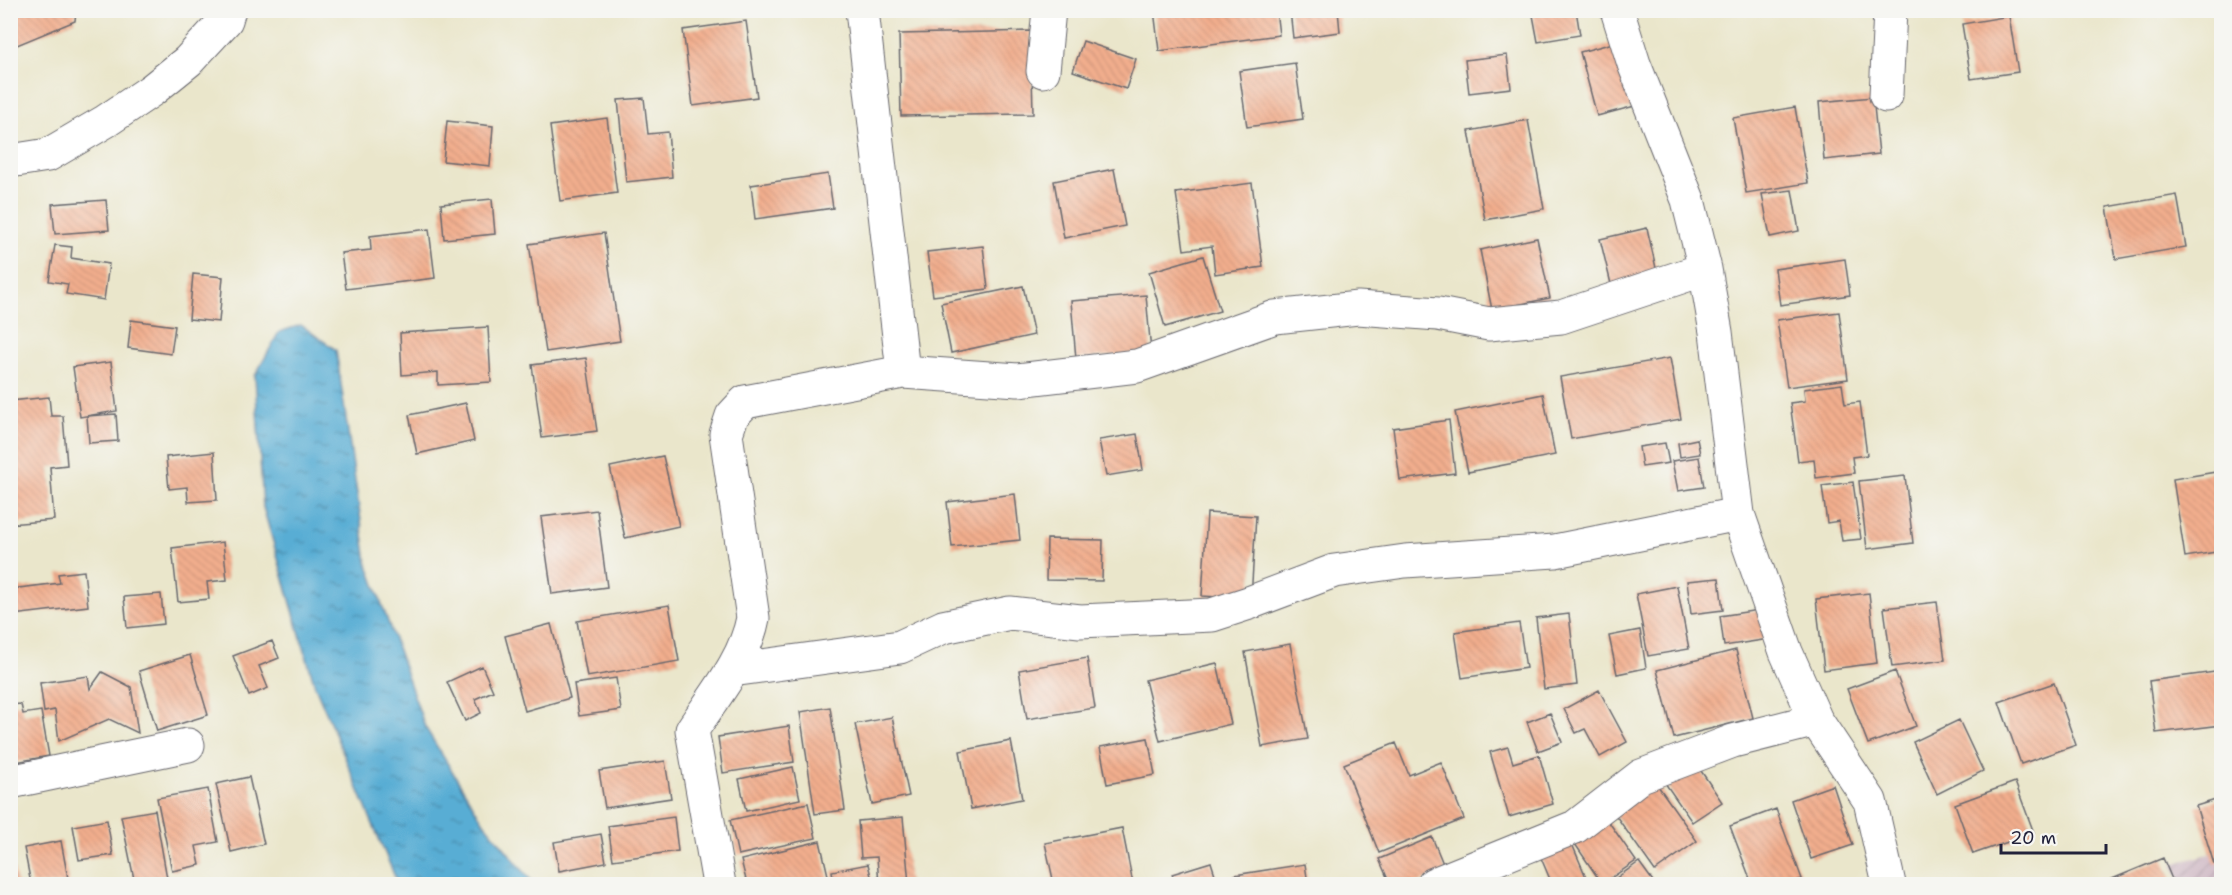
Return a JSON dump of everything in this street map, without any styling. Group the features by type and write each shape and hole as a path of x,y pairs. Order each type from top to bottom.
{"street":[{"path":"10,161 48,155 106,121 152,90 188,61 226,20 229,10"},
{"path":"862,10 903,372"},
{"path":"1043,70 1049,10"},
{"path":"1617,10 1634,64 1688,200 1705,269 1716,332 1738,514 1786,652 1816,720 1870,801 1889,885"},
{"path":"1886,96 1890,10"},
{"path":"719,885 692,730 732,670 749,639 753,618 726,434 732,416 746,402 903,372 1018,380 1137,366 1275,317 1358,308 1438,314 1489,324 1561,317 1705,269"},
{"path":"732,670 900,647 943,627 1010,612 1080,621 1212,615 1334,571 1405,561 1555,551 1738,514"},
{"path":"1434,885 1575,827 1641,776 1733,741 1816,720"},
{"path":"10,782 188,745"}],"shaded area":[{"path":"2221,851 2221,884 2182,884 2172,864"}],"water":[{"path":"301,325 336,350 367,562 425,727 484,823 534,884 398,884 315,686 263,507 255,376 279,332"}],"building":[{"path":"10,10 76,10 75,21 10,48"},
{"path":"1154,10 1276,10 1279,35 1159,51"},
{"path":"1290,10 1338,10 1340,32 1293,38"},
{"path":"1532,10 1576,10 1580,35 1538,42"},
{"path":"2009,16 2018,72 1971,79 1962,24"},
{"path":"746,21 757,97 693,106 683,30"},
{"path":"1031,31 1033,114 901,116 899,34"},
{"path":"1083,41 1136,59 1126,89 1073,71"},
{"path":"1617,42 1635,106 1597,116 1580,52"},
{"path":"1507,55 1511,88 1469,93 1465,60"},
{"path":"1295,63 1303,119 1247,127 1239,71"},
{"path":"1873,97 1879,154 1824,160 1819,102"},
{"path":"644,98 648,134 668,132 672,177 626,182 618,100"},
{"path":"1795,107 1808,183 1746,193 1733,118"},
{"path":"607,118 617,193 560,201 550,126"},
{"path":"1528,120 1544,209 1485,220 1469,131"},
{"path":"447,121 493,126 490,166 443,161"},
{"path":"1114,169 1125,226 1064,238 1054,181"},
{"path":"828,174 833,208 755,219 751,185"},
{"path":"1252,183 1263,267 1215,274 1212,246 1184,250 1176,193"},
{"path":"1792,190 1799,231 1770,237 1762,194"},
{"path":"2177,195 2186,247 2116,259 2107,207"},
{"path":"492,199 495,234 444,239 441,204"},
{"path":"106,200 109,230 55,234 52,204"},
{"path":"1647,228 1658,277 1612,288 1600,239"},
{"path":"429,229 435,278 346,289 341,253 371,250 370,236"},
{"path":"604,233 620,341 546,352 529,244"},
{"path":"1537,238 1550,298 1492,310 1480,250"},
{"path":"55,245 72,247 71,258 109,264 104,300 66,294 68,284 49,281"},
{"path":"983,246 988,289 933,296 927,252"},
{"path":"1203,256 1220,311 1165,327 1149,272"},
{"path":"1845,259 1850,295 1780,305 1775,269"},
{"path":"193,274 223,277 219,322 189,319"},
{"path":"1023,286 1034,335 951,353 941,303"},
{"path":"1146,295 1151,352 1076,359 1071,301"},
{"path":"1839,312 1848,379 1787,387 1777,320"},
{"path":"131,320 175,326 171,354 128,348"},
{"path":"488,327 491,382 438,385 438,372 402,375 400,333"},
{"path":"586,358 597,431 542,438 532,365"},
{"path":"1670,358 1681,419 1571,439 1560,377"},
{"path":"111,362 117,411 80,417 73,367"},
{"path":"1842,384 1845,404 1860,402 1867,455 1852,457 1854,473 1816,478 1814,459 1798,461 1790,403 1805,401 1804,389"},
{"path":"1543,394 1555,455 1468,472 1455,412"},
{"path":"49,397 51,416 63,416 67,465 50,467 54,520 10,524 10,401"},
{"path":"466,403 474,441 417,454 409,415"},
{"path":"116,414 118,441 89,443 87,416"},
{"path":"1449,420 1455,473 1400,480 1393,428"},
{"path":"1137,434 1143,470 1106,476 1099,440"},
{"path":"1697,439 1700,454 1680,457 1678,443"},
{"path":"1665,443 1669,463 1642,467 1639,447"},
{"path":"214,452 217,500 188,502 187,487 169,489 166,457"},
{"path":"663,456 679,526 625,538 610,467"},
{"path":"1699,457 1704,487 1678,491 1672,461"},
{"path":"2222,471 2222,551 2185,557 2173,479"},
{"path":"1905,476 1913,543 1867,549 1859,481"},
{"path":"1853,482 1861,539 1842,541 1839,521 1827,523 1822,486"},
{"path":"1015,494 1020,540 952,547 947,502"},
{"path":"597,510 607,587 552,594 541,517"},
{"path":"1207,513 1256,516 1251,599 1202,596"},
{"path":"1047,539 1103,540 1102,581 1046,580"},
{"path":"223,542 227,580 207,582 209,599 178,602 172,548"},
{"path":"84,571 88,606 13,615 10,589 60,583 58,574"},
{"path":"1719,578 1723,610 1691,614 1687,581"},
{"path":"1677,586 1689,649 1648,656 1636,594"},
{"path":"1869,593 1877,663 1824,670 1816,599"},
{"path":"161,594 164,624 127,628 124,597"},
{"path":"1937,602 1945,660 1892,667 1884,608"},
{"path":"669,605 679,661 587,677 577,621"},
{"path":"1765,609 1769,639 1724,646 1720,616"},
{"path":"1569,614 1577,685 1544,689 1536,618"},
{"path":"1519,623 1526,668 1462,678 1455,632"},
{"path":"551,624 570,698 525,711 505,636"},
{"path":"1640,630 1646,668 1617,674 1609,636"},
{"path":"272,641 279,658 259,666 268,688 249,696 233,656"},
{"path":"1290,644 1308,739 1262,747 1245,652"},
{"path":"1736,650 1753,718 1674,738 1657,670"},
{"path":"190,655 208,715 157,731 139,671"},
{"path":"1087,658 1095,708 1027,719 1019,670"},
{"path":"1217,663 1231,724 1160,741 1145,680"},
{"path":"482,666 493,691 475,699 481,713 465,721 447,682"},
{"path":"1895,671 1916,726 1868,744 1847,689"},
{"path":"2222,671 2222,725 2156,733 2149,681"},
{"path":"102,672 131,687 138,733 109,719 59,741 55,710 44,712 40,683 88,676 90,689"},
{"path":"616,678 621,710 579,716 574,684"},
{"path":"2054,683 2076,745 2021,764 1999,702"},
{"path":"1599,690 1627,742 1600,757 1585,729 1576,733 1564,709"},
{"path":"21,704 23,714 41,711 49,756 10,763 10,705"},
{"path":"830,707 845,810 815,814 800,712"},
{"path":"1550,713 1562,742 1538,751 1527,722"},
{"path":"892,717 909,796 872,804 855,724"},
{"path":"1959,720 1983,771 1937,794 1913,742"},
{"path":"789,726 794,762 723,773 718,737"},
{"path":"1148,738 1155,775 1107,784 1100,747"},
{"path":"1011,741 1022,799 971,809 960,751"},
{"path":"1396,743 1409,775 1441,762 1464,819 1379,853 1344,764"},
{"path":"1508,747 1513,763 1539,755 1553,804 1509,817 1490,752"},
{"path":"665,761 671,798 605,808 599,771"},
{"path":"1695,762 1722,802 1692,822 1665,783"},
{"path":"793,767 800,799 746,811 739,779"},
{"path":"249,777 264,844 231,852 216,784"},
{"path":"2015,782 2034,833 1973,854 1955,804"},
{"path":"1656,783 1697,841 1655,871 1614,813"},
{"path":"1833,785 1853,845 1811,859 1791,800"},
{"path":"208,789 218,842 196,846 200,865 172,871 157,798"},
{"path":"2222,798 2222,862 2214,864 2196,806"},
{"path":"808,803 816,838 738,855 730,820"},
{"path":"1776,809 1802,879 1788,884 1752,884 1730,826"},
{"path":"155,810 168,884 135,884 121,816"},
{"path":"1604,815 1636,861 1602,884 1571,838"},
{"path":"674,817 678,851 613,860 608,826"},
{"path":"903,817 909,884 879,884 877,857 861,858 858,821"},
{"path":"107,820 113,855 79,860 73,826"},
{"path":"1122,828 1133,884 1054,884 1045,843"},
{"path":"601,834 606,862 559,871 554,842"},
{"path":"1432,837 1446,871 1415,884 1390,884 1379,859"},
{"path":"61,841 69,884 31,884 24,848"},
{"path":"820,841 830,884 747,884 741,860"},
{"path":"1572,844 1589,884 1552,884 1541,858"},
{"path":"2163,858 2174,884 2100,884"},
{"path":"10,859 12,859 17,884 10,884"},
{"path":"1211,862 1218,884 1175,884 1172,874"},
{"path":"1639,862 1655,884 1619,884 1615,879"},
{"path":"868,864 873,884 834,884 832,871"},
{"path":"1305,864 1308,884 1236,884 1235,875"}]}
